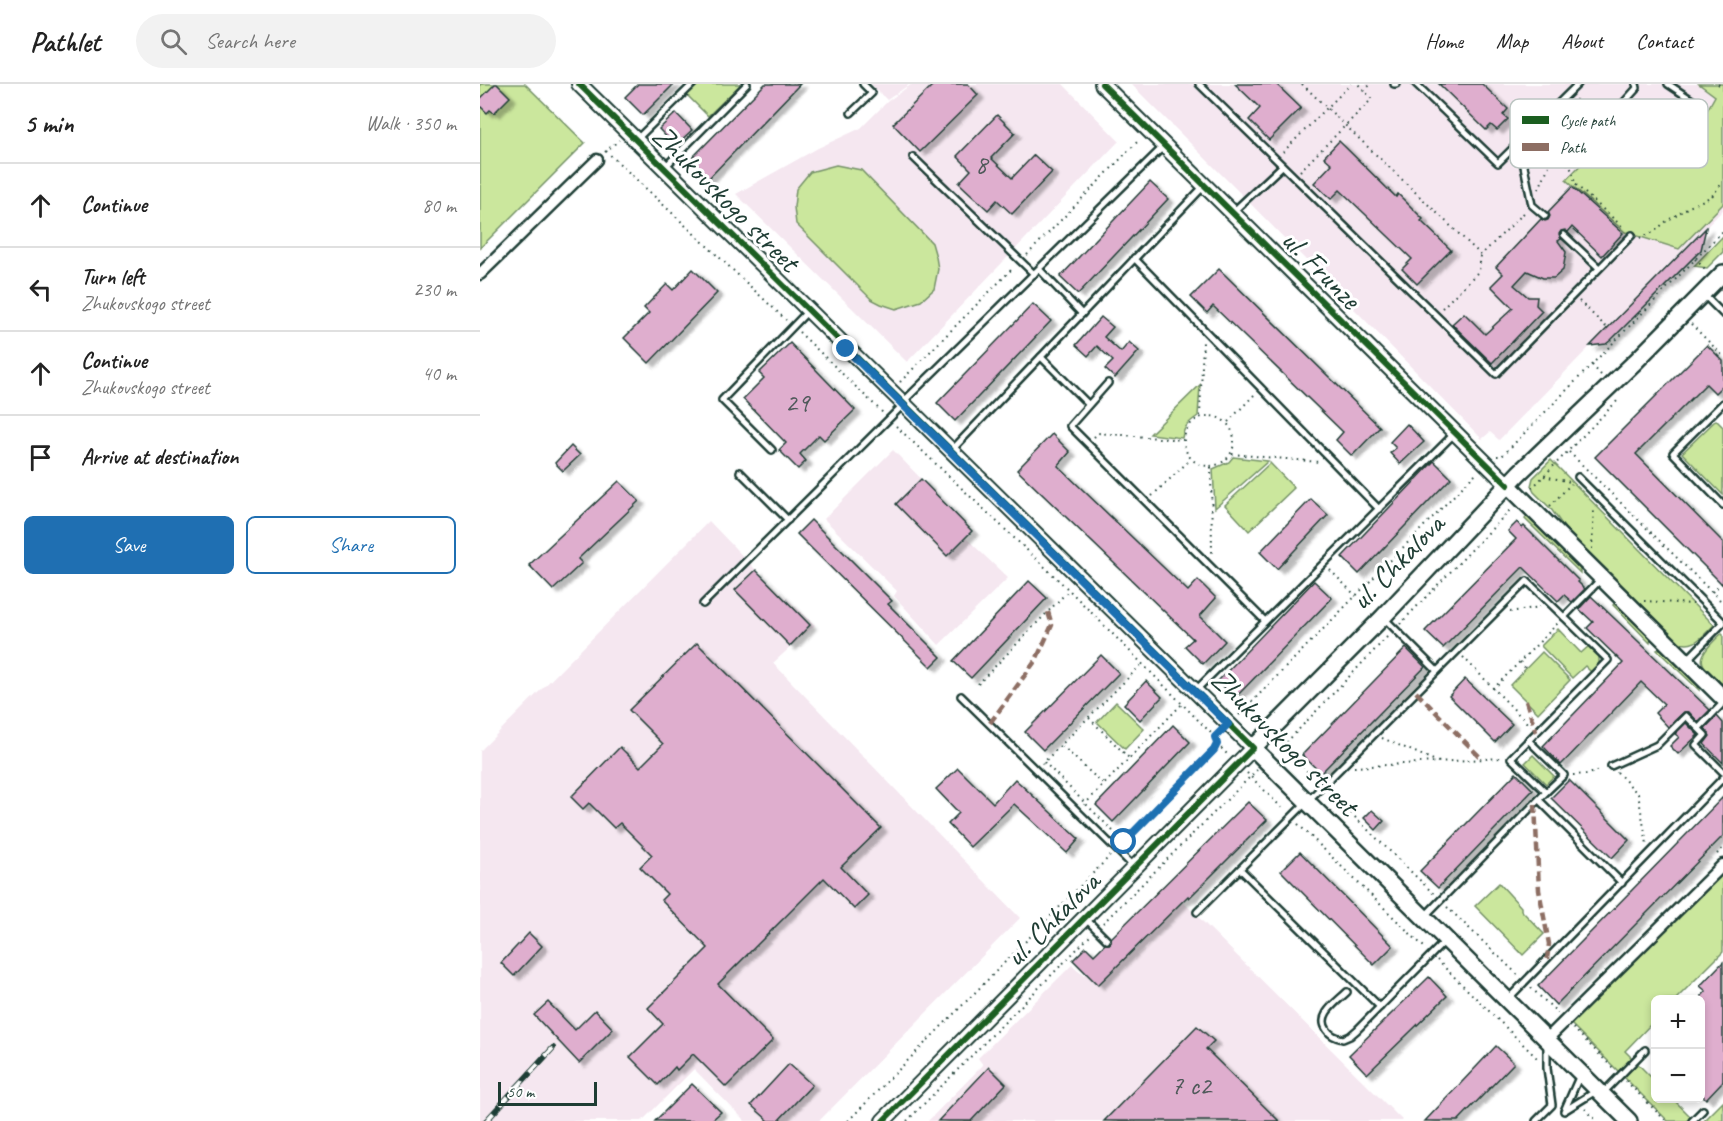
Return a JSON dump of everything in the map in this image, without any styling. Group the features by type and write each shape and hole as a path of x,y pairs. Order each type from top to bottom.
{"main road":[{"name":"ul. Chkalova","path":"1253,748 1383,617 1508,485 1723,273"},
{"name":"ul. Frunze","path":"1508,485 1517,504 1539,516 1723,698"},
{"name":"Zhukovskogo street","path":"1253,748 1629,1121"}],"street":[{"name":"Zhukovskogo street","path":"579,84 1253,748"},
{"name":"ul. Frunze","path":"1104,85 1508,485"},
{"path":"480,274 597,160"},
{"name":"ul. Chkalova","path":"883,1121 1253,748"},
{"path":"1546,1040 1723,865"}],"lane":[{"path":"632,136 693,84"},
{"path":"664,168 747,84"},
{"path":"851,113 872,93 863,84"},
{"path":"1199,84 1496,374 1632,236"},
{"path":"1416,84 1498,163 1510,151"},
{"path":"1668,84 1690,99"},
{"path":"1563,99 1577,85"},
{"path":"1626,99 1638,85"},
{"path":"703,604 889,419 928,376 1165,145"},
{"path":"913,157 1034,274"},
{"path":"1232,213 1282,166"},
{"path":"1524,168 1532,205 1545,216"},
{"path":"951,452 1205,185"},
{"path":"1564,235 1599,268"},
{"path":"1134,258 1379,509"},
{"path":"1039,269 1082,314"},
{"path":"1702,294 1723,314"},
{"path":"772,450 722,400 808,311"},
{"path":"1041,357 1088,404"},
{"path":"1108,383 1071,426 1265,621"},
{"path":"1723,403 1672,453 1723,505"},
{"path":"1195,691 1455,433"},
{"path":"740,472 788,520"},
{"path":"1578,477 1723,623 1686,661"},
{"path":"1564,616 1597,572"},
{"path":"1197,912 1527,581 1608,660 1510,758 1546,792"},
{"path":"1383,617 1437,670"},
{"path":"961,696 1135,867"},
{"path":"1699,728 1723,703"},
{"path":"1611,766 1657,745 1686,716 1705,735 1696,745 1723,772"},
{"path":"1424,918 1564,775 1528,740"},
{"path":"1507,1000 1723,778"},
{"path":"1539,800 1622,883"},
{"path":"1240,869 1380,1007"},
{"path":"1085,918 1107,940"},
{"path":"1347,992 1326,1013 1323,1020 1330,1034 1343,1040 1380,1007 1446,940"},
{"path":"1536,1121 1552,1105 1546,1040"},
{"path":"1581,1074 1564,1111 1600,1092 1621,1075 1645,1050"},
{"path":"1692,1121 1703,1110"}],"path":[{"path":"1302,84 1480,255"},
{"path":"1276,159 1351,84"},
{"path":"1294,177 1372,99 1358,84"},
{"path":"1364,91 1371,84"},
{"path":"1718,84 1723,87"},
{"path":"597,160 606,151 632,136"},
{"path":"606,151 1069,590 1215,737 1217,744 1547,1068"},
{"path":"1435,315 1479,271 1480,255 1532,205 1548,168"},
{"path":"1570,168 1575,184 1632,236 1641,239 1687,208 1712,196 1723,182"},
{"path":"1502,456 1723,231"},
{"path":"1572,295 1607,328"},
{"path":"1691,324 1723,356"},
{"path":"1200,417 1204,329"},
{"path":"1227,423 1261,388"},
{"path":"1517,504 1621,396"},
{"path":"1214,416 1227,423 1233,432 1234,443 1231,454 1219,464 1210,466 1200,465 1191,459 1184,440 1186,431 1192,423 1200,417 1214,416"},
{"path":"1088,443 1098,433 1184,440"},
{"path":"1568,451 1723,604"},
{"path":"1231,454 1334,463"},
{"path":"1146,502 1191,459"},
{"path":"1210,466 1213,569"},
{"path":"1215,737 1476,473"},
{"path":"1592,475 1597,572"},
{"path":"1539,516 1572,483 1544,476"},
{"path":"1323,564 1356,596"},
{"path":"1712,592 1723,582"},
{"path":"978,684 1069,590"},
{"path":"1624,599 1706,605 1723,604"},
{"path":"1493,615 1552,604"},
{"path":"1493,689 1564,616"},
{"path":"1456,651 1536,732"},
{"path":"1520,662 1526,669"},
{"path":"1036,770 1142,663"},
{"path":"1078,811 1182,704"},
{"path":"1245,709 1566,1020 1666,1121"},
{"path":"1088,718 1129,758"},
{"path":"1374,735 1438,762"},
{"path":"848,1121 1124,842 1214,750 1217,744"},
{"path":"1061,745 1104,785"},
{"path":"1342,767 1510,758"},
{"path":"1044,762 1124,842"},
{"path":"907,1121 1266,762"},
{"path":"1564,775 1588,774 1611,766 1638,794 1649,855"},
{"path":"1579,1103 1597,1121"}],"shaded area":[{"path":"871,84 910,84 887,100"},
{"path":"912,84 1063,84 1119,141 907,362 736,194 818,148 861,128 888,101"},
{"path":"1131,84 1723,84 1723,210 1499,440 1490,432 1482,439"},
{"path":"893,450 972,531 966,538 1008,578 939,645 894,596 897,591 824,519"},
{"path":"709,521 756,570 815,625 773,663 1020,918 819,1121 745,1121 694,1069 642,1121 480,1121 480,751"},
{"path":"1171,890 1403,1121 928,1121 983,1065 978,1058 1072,965 1084,975"}],"green space":[{"path":"480,84 525,84 585,143 480,248"},
{"path":"699,84 741,84 708,116 687,95"},
{"path":"1699,84 1723,84 1723,204 1679,249 1625,232 1566,180 1578,168 1708,168 1708,109 1715,96"},
{"path":"836,165 861,170 932,243 938,269 934,289 921,301 896,309 871,299 796,224 794,207 796,189 810,172"},
{"path":"1723,236 1723,252 1707,268 1694,266"},
{"path":"1200,385 1198,416 1187,425 1182,438 1150,434"},
{"path":"1716,420 1723,427 1723,495 1682,453"},
{"path":"1233,457 1268,461 1215,508 1213,469 1229,462"},
{"path":"1551,460 1714,625 1701,638 1687,644 1676,641 1568,533 1531,486 1533,478"},
{"path":"1270,463 1294,488 1249,531 1225,505"},
{"path":"1530,518 1580,567 1580,573 1525,519"},
{"path":"1617,604 1651,637 1650,643 1613,605"},
{"path":"1558,629 1581,653 1589,646 1599,656 1599,664 1591,672 1585,666 1572,678 1541,646"},
{"path":"1722,633 1723,687 1704,666 1702,660 1707,649"},
{"path":"1662,648 1699,685 1699,690 1657,650"},
{"path":"1542,652 1570,680 1538,713 1510,685"},
{"path":"1116,702 1144,729 1125,749 1097,722"},
{"path":"1533,755 1554,776 1546,784 1525,763"},
{"path":"1723,871 1723,952 1680,995 1651,995 1651,1024 1625,1051 1651,1077 1651,1103 1677,1103 1695,1121 1668,1121 1571,1024"},
{"path":"1499,883 1544,934 1523,955 1475,906"},
{"path":"1723,1102 1723,1121 1704,1121"}],"building":[{"path":"495,84 510,97 494,113 490,110 487,113 480,106 480,99"},
{"path":"638,84 674,84 643,115 625,97"},
{"path":"765,84 800,84 708,179 689,161"},
{"path":"934,84 968,84 978,95 920,152 893,124"},
{"path":"1235,84 1276,84 1301,108 1269,140 1249,120 1260,108"},
{"path":"1439,84 1482,84 1508,109 1503,115 1508,119 1497,130 1491,125 1486,130"},
{"path":"676,113 692,130 675,146 659,129"},
{"path":"997,115 1015,133 991,158 1012,178 1034,155 1052,172 1012,214 997,200 988,210 959,183 971,170 957,156"},
{"path":"1339,141 1396,197 1398,194 1423,219 1421,221 1451,250 1417,284 1402,269 1412,259 1340,190 1331,199 1314,183 1332,164 1324,157"},
{"path":"1150,182 1168,199 1078,294 1060,277"},
{"path":"1572,187 1623,233 1602,256 1572,227 1568,232 1561,231 1559,234 1561,239 1558,241 1566,252 1563,270 1554,278 1543,278 1527,271 1514,285 1528,297 1537,297 1536,305 1542,311 1492,363 1452,324 1464,313 1485,334 1513,308 1491,286 1503,274 1496,267 1541,219 1548,220 1550,216 1548,212"},
{"path":"1706,228 1701,250 1611,340 1606,344 1590,346"},
{"path":"693,269 717,293 649,363 624,338 649,313 644,308 667,284 673,290"},
{"path":"1219,269 1380,427 1352,456 1336,440 1343,432 1213,306 1207,313 1191,297"},
{"path":"1033,304 1051,321 955,421 937,403"},
{"path":"1101,317 1113,327 1104,337 1121,352 1129,342 1139,351 1115,378 1105,369 1113,361 1097,346 1088,356 1076,345"},
{"path":"790,343 855,410 824,440 819,435 800,454 806,461 798,469 779,450 786,443 743,399 764,378 759,373"},
{"path":"1707,345 1723,361 1723,385 1715,393 1706,384 1636,454 1723,542 1723,585 1595,457"},
{"path":"1407,424 1424,442 1400,464 1390,453 1396,448 1390,442"},
{"path":"1052,434 1070,452 1058,466 1188,591 1198,580 1216,598 1200,616 1225,641 1203,664 1185,646 1193,639 1017,470"},
{"path":"571,446 580,455 563,471 555,463"},
{"path":"1434,461 1451,478 1359,574 1342,557"},
{"path":"921,479 972,531 947,556 896,504"},
{"path":"619,481 639,501 578,559 582,563 553,590 529,565"},
{"path":"1311,499 1328,515 1277,569 1260,552"},
{"path":"811,520 892,601 888,604 941,657 931,667 797,534"},
{"path":"1517,522 1522,528 1524,526 1585,589 1572,602 1564,595 1558,601 1523,567 1443,648 1425,631 1516,539 1508,531"},
{"path":"756,570 810,625 790,646 735,590"},
{"path":"1029,581 1047,598 971,678 953,661"},
{"path":"1314,581 1332,598 1235,698 1218,681"},
{"path":"1591,596 1710,710 1698,722 1689,712 1684,712 1668,727 1655,713 1664,704 1641,682 1561,765 1543,746 1623,663 1587,628 1593,622 1579,609"},
{"path":"697,643 881,828 841,867 868,895 854,909 824,878 718,984 773,1040 726,1087 693,1054 677,1070 675,1067 658,1085 630,1057 663,1024 648,1008 708,948 661,900 667,894 640,867 652,855 620,823 614,828 589,803 583,809 571,797 620,747 640,767 663,744 629,710"},
{"path":"1406,648 1425,667 1321,773 1302,755"},
{"path":"1101,655 1119,673 1043,750 1025,732"},
{"path":"1465,679 1512,724 1495,742 1449,696"},
{"path":"1146,681 1162,697 1140,720 1124,704"},
{"path":"1717,716 1723,723 1723,763 1704,744 1710,736 1705,728"},
{"path":"1686,723 1698,735 1678,754 1670,746 1679,737 1675,734"},
{"path":"1173,725 1190,742 1113,822 1096,805"},
{"path":"958,768 993,803 1015,779 1079,839 1067,853 1014,804 970,847 948,824 959,813 936,789"},
{"path":"1516,773 1533,790 1438,888 1420,871"},
{"path":"1569,780 1629,840 1612,858 1551,798"},
{"path":"1723,797 1723,836 1556,1005 1538,986"},
{"path":"1248,802 1267,820 1098,985 1073,960 1086,947 1094,955 1105,944 1110,944 1111,938"},
{"path":"1372,810 1384,821 1376,830 1364,818"},
{"path":"1300,852 1393,946 1374,965 1281,871"},
{"path":"529,933 542,946 514,976 501,963"},
{"path":"1723,962 1723,1081 1706,1099 1705,995 1703,995 1706,991 1700,986"},
{"path":"1429,977 1447,996 1367,1074 1349,1055"},
{"path":"548,1002 575,1030 595,1010 613,1029 579,1063 534,1015"},
{"path":"1197,1026 1214,1041 1206,1049 1279,1121 1104,1121"},
{"path":"1496,1046 1514,1063 1458,1121 1425,1121"},
{"path":"789,1064 812,1085 778,1121 769,1121 751,1105"},
{"path":"989,1067 1006,1084 971,1121 938,1121"},
{"path":"692,1084 721,1112 711,1121 655,1121"}],"railway":[{"path":"486,1121 553,1048"}],"marked path":[{"path":"990,723 1036,660 1052,625 1048,612"},
{"path":"1416,692 1482,759"},
{"path":"1526,701 1536,732"},
{"path":"1535,804 1539,890 1549,944 1547,959"}],"cycle path":[{"path":"579,84 1253,748 883,1121"},
{"path":"1102,84 1508,485"}],"route":[{"path":"846,349 1228,724 1215,737 1217,746 1214,750 1124,842"}]}
